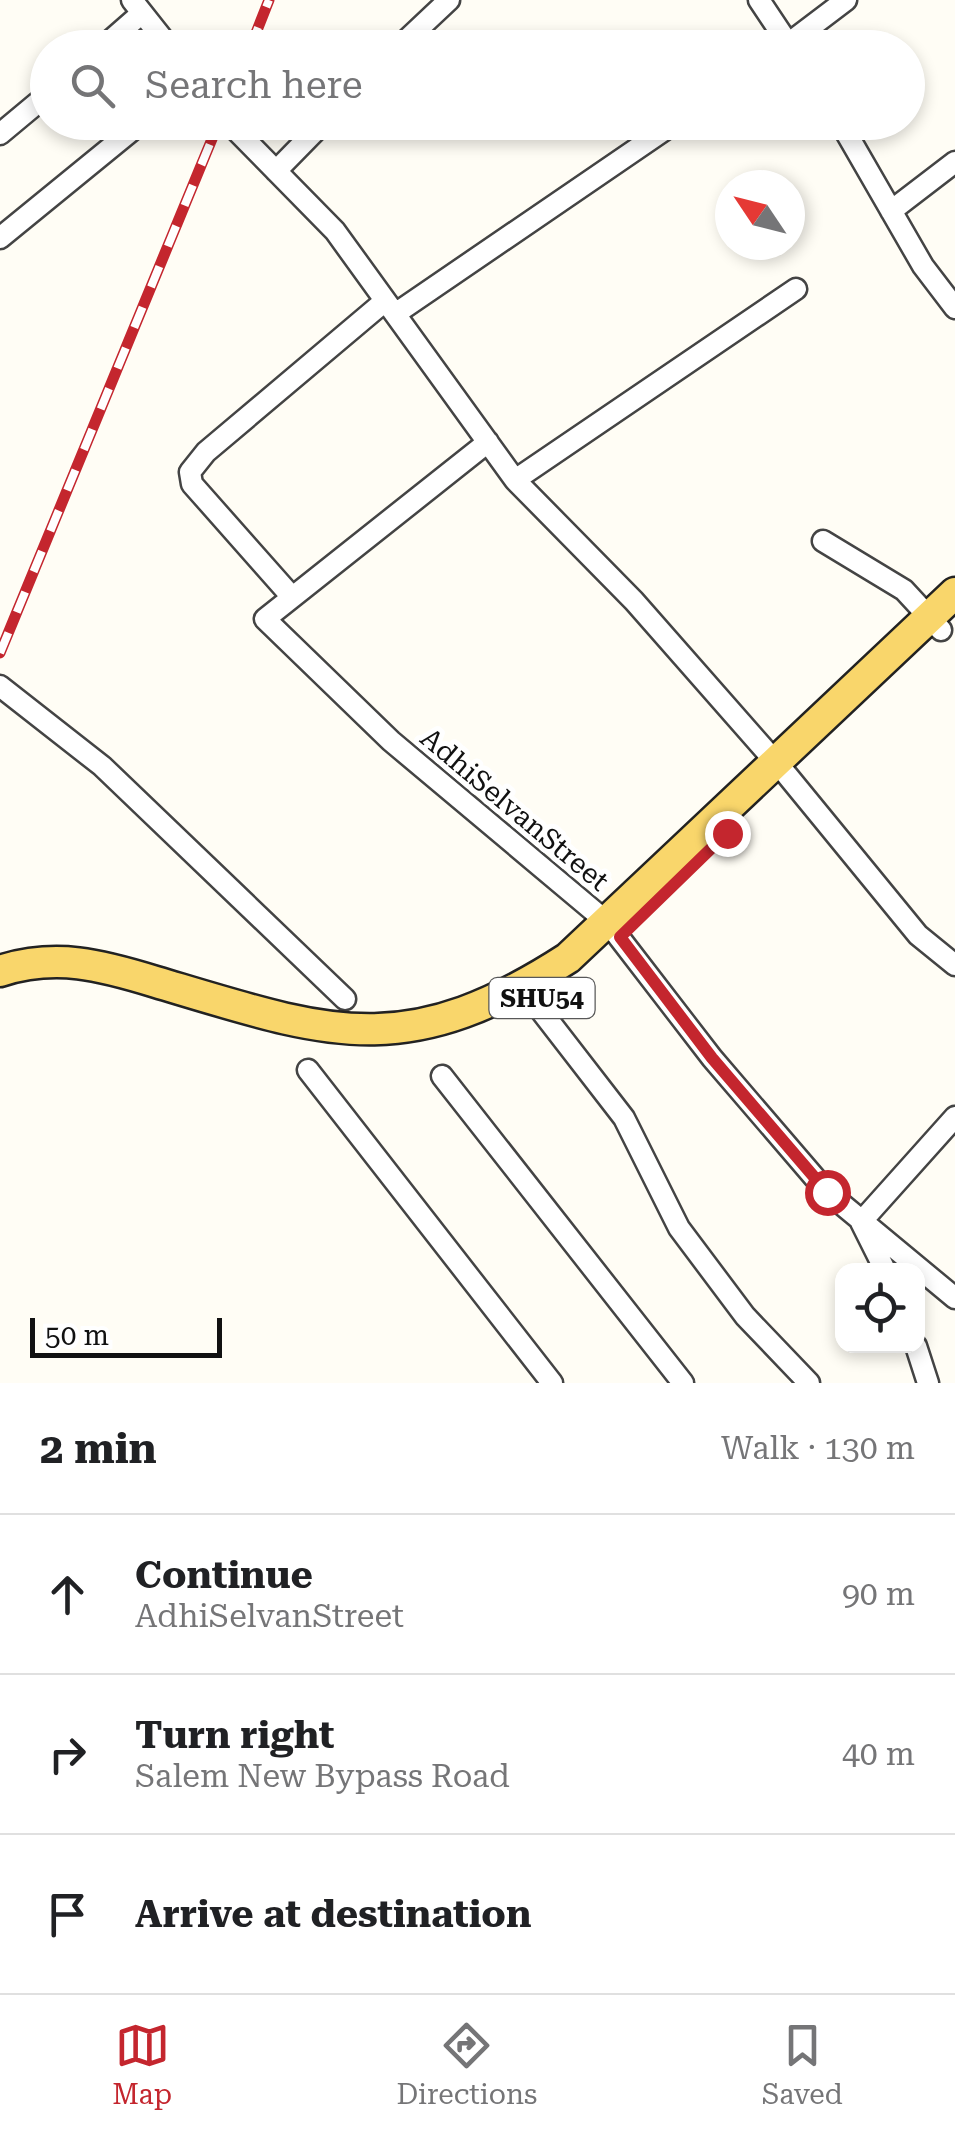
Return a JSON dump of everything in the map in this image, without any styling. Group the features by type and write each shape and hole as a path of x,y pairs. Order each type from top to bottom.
{"main road":[{"path":"942,621 955,593"},
{"name":"SHU54","path":"0,990 35,980 71,980 295,1041 346,1048 416,1046 444,1040 535,1003 942,621"},
{"path":"0,972 33,961 94,963 303,1024 396,1029 429,1025 506,998 614,930"}],"street":[{"path":"417,30 448,0"},
{"path":"759,0 779,30"},
{"path":"809,30 846,0"},
{"path":"117,30 137,6 156,30"},
{"path":"0,134 30,109"},
{"path":"0,238 120,140"},
{"path":"246,140 335,231 515,480 634,601 782,769 918,935 955,965"},
{"path":"276,171 306,140"},
{"path":"292,597 192,484 190,472 206,452 390,307 648,140"},
{"path":"850,140 923,266 955,308"},
{"path":"891,211 955,162"},
{"path":"515,480 796,288"},
{"name":"AdhiSelvanStreet","path":"488,442 265,620 392,741 614,930 712,1058 827,1192 955,1298"},
{"path":"823,541 904,590 942,621"},
{"path":"0,686 102,766 345,999"},
{"path":"535,1003 624,1118 679,1228 744,1316 810,1383"},
{"path":"308,1070 552,1383"},
{"path":"442,1076 682,1383"},
{"path":"882,1263 861,1222 955,1116"},
{"path":"918,1353 928,1383"}],"railway":[{"path":"257,30 269,0"},
{"path":"0,653 212,140"}],"route":[{"path":"727,833 620,937 712,1058 827,1192"}]}
